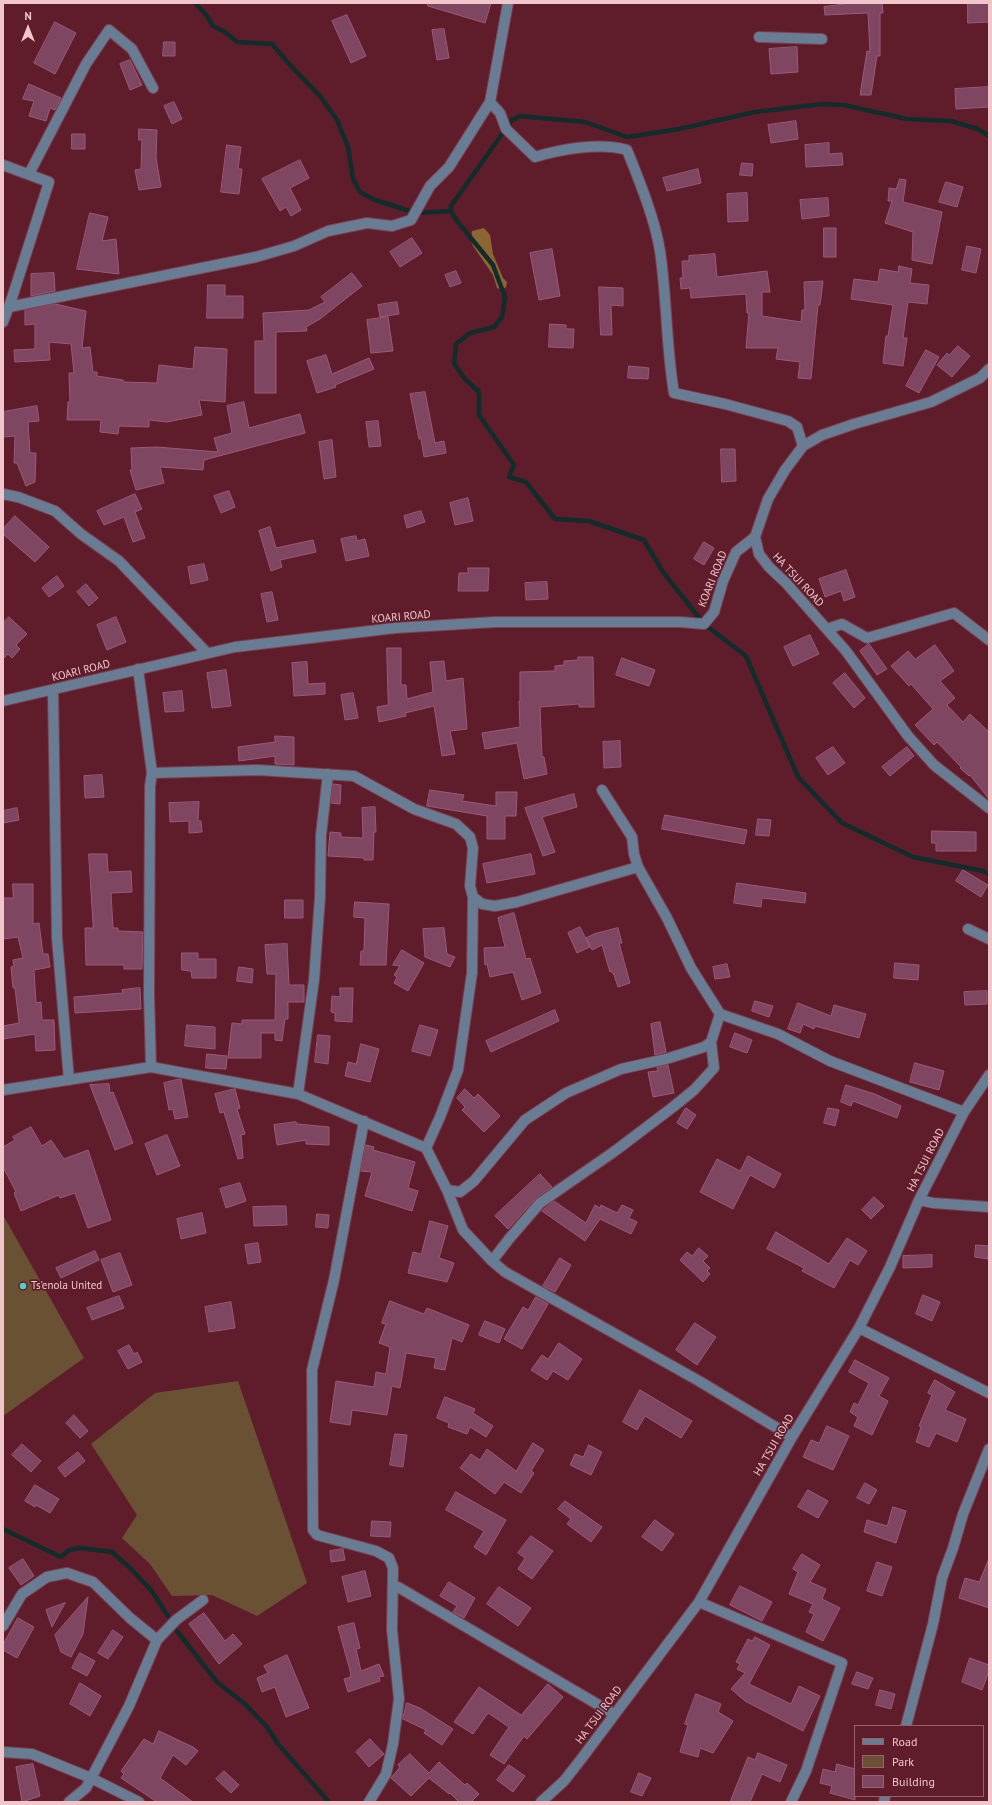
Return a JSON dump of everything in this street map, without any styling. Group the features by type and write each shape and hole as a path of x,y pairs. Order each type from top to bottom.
{"street":[{"path":"8,302 256,258 294,246 328,231 367,223 392,226 411,220 430,186 449,167 490,102 508,3"},
{"path":"29,174 86,64 109,30 132,49 154,88"},
{"path":"759,37 822,39"},
{"path":"490,102 500,113 506,129 535,158 576,149 612,146 627,150 647,205 660,250 670,371 674,394 725,404 788,421 797,427 803,446"},
{"path":"3,165 49,182 8,302 3,322"},
{"path":"756,537 768,499 785,470 803,446 822,435 854,424 931,402 980,378 989,369"},
{"path":"3,494 18,497 55,510 81,534 119,561 207,653"},
{"name":"HA TSUI ROAD","path":"756,537 759,554 769,567 786,583 846,651 908,736 934,764 989,808"},
{"name":"KOARI ROAD","path":"3,701 235,647 395,628 480,623 680,622 704,624 714,612 723,581 736,552 756,537"},
{"path":"827,630 842,624 867,638 954,613 989,640"},
{"path":"138,669 152,773 150,786 149,995 151,1067"},
{"path":"53,690 57,938 69,1080"},
{"path":"152,773 258,770 354,776 414,809 456,824 470,837 473,848 470,886 473,897 472,973 458,1070 426,1148"},
{"path":"298,1094 314,980 320,896 321,835 328,774"},
{"path":"602,790 632,837 634,854 638,867 667,918 691,968 720,1014 778,1034 830,1061 964,1112"},
{"path":"473,897 482,904 496,906 517,902 638,867"},
{"path":"968,930 989,939"},
{"path":"492,1261 540,1203 615,1151 694,1090 714,1068 712,1042 720,1014"},
{"path":"447,1190 460,1192 474,1181 525,1120 566,1093 621,1069 666,1059 704,1047 712,1042"},
{"path":"3,1090 151,1067 298,1094 426,1148 447,1190 463,1230 492,1261 505,1272 693,1377 792,1437"},
{"name":"HA TSUI ROAD","path":"541,1802 564,1781 699,1602 792,1437 859,1328 890,1267 919,1200 964,1112 989,1075"},
{"path":"364,1121 334,1280 312,1370 313,1530 317,1535 376,1551 388,1558 393,1568 392,1630 399,1699 393,1744 386,1774 369,1802"},
{"path":"919,1200 933,1203 989,1208"},
{"path":"859,1328 989,1393"},
{"path":"906,1725 933,1624 942,1578 963,1514 989,1449"},
{"path":"3,1626 22,1594 46,1577 67,1573 93,1582 130,1618 157,1640"},
{"path":"393,1590 398,1587 614,1714"},
{"path":"69,1802 86,1788 129,1706 157,1640 176,1620 203,1600"},
{"path":"699,1602 842,1663 806,1771 791,1802"},
{"path":"3,1752 32,1754 91,1778 139,1802"}],"green space":[{"name":"Ts'enola United","path":"3,1215 84,1358 3,1416"},
{"path":"238,1381 307,1583 257,1616 212,1595 172,1596 150,1564 122,1538 137,1515 91,1444 155,1393"}],"shaded area":[{"path":"484,228 490,235 493,254 503,278 507,282 506,287 502,290 497,288 493,275 471,241 472,231"}],"building":[{"path":"428,3 491,3 485,23 428,6"},
{"path":"852,3 882,3 883,13 880,13 880,56 877,56 871,95 860,95 867,51 870,52 868,13 825,15 824,7"},
{"path":"968,3 989,3 989,22 968,23"},
{"path":"347,15 366,56 351,63 332,21"},
{"path":"55,22 76,33 55,74 34,63"},
{"path":"444,29 449,58 437,60 432,30"},
{"path":"164,42 175,42 175,56 163,56"},
{"path":"797,47 798,72 771,74 769,49"},
{"path":"130,60 142,85 130,90 120,64"},
{"path":"29,84 61,98 55,110 50,108 46,121 29,116 34,101 23,99"},
{"path":"989,87 989,107 956,109 955,89"},
{"path":"174,102 182,119 172,124 164,106"},
{"path":"796,121 798,139 771,143 768,125"},
{"path":"139,129 157,130 156,158 161,187 139,190 135,170 141,169 142,140 139,140"},
{"path":"72,134 85,134 85,149 72,149"},
{"path":"829,143 829,154 842,153 843,165 806,167 805,145"},
{"path":"227,145 241,147 238,169 242,169 239,194 221,192"},
{"path":"300,160 309,178 290,188 301,210 291,216 286,207 280,211 262,179"},
{"path":"742,163 753,164 752,176 740,175"},
{"path":"698,169 701,183 667,191 663,178"},
{"path":"900,179 906,180 903,202 942,212 932,264 912,260 913,232 885,223 892,201 888,201 889,188 896,189"},
{"path":"946,182 963,187 957,207 939,202"},
{"path":"747,193 748,221 728,222 727,194"},
{"path":"828,198 829,216 802,219 800,200"},
{"path":"90,213 108,217 102,241 116,239 119,274 77,269"},
{"path":"824,228 836,228 836,257 824,257"},
{"path":"412,238 422,253 400,267 390,252"},
{"path":"967,246 981,249 976,273 962,270"},
{"path":"552,249 560,296 539,300 530,253"},
{"path":"715,254 717,277 767,271 770,292 762,292 762,316 801,322 802,310 805,310 804,282 823,281 820,305 818,305 811,379 798,378 800,362 776,359 778,348 746,348 749,313 747,313 746,294 691,298 690,288 681,289 680,278 683,278 682,261 689,261 689,256"},
{"path":"899,266 912,269 910,283 929,285 927,304 908,302 903,338 907,338 903,366 883,363 886,336 888,336 893,305 851,299 854,279 878,282 880,269 898,272"},
{"path":"456,271 461,283 450,287 445,275"},
{"path":"54,273 55,291 31,296 31,274"},
{"path":"352,273 362,286 320,319 306,327 307,331 276,332 276,393 255,393 255,341 264,341 263,313 309,310 325,302 321,297"},
{"path":"208,285 225,285 225,296 243,296 243,318 207,318"},
{"path":"599,287 623,288 623,306 611,305 612,335 601,335"},
{"path":"397,302 399,314 380,317 378,305"},
{"path":"55,304 86,311 82,348 90,347 93,372 97,372 97,376 123,380 123,382 157,383 159,365 193,369 195,347 227,349 225,402 199,400 202,415 167,422 149,420 149,427 119,426 118,434 100,432 101,420 67,420 68,402 70,402 69,373 74,373 71,344 49,342 50,360 15,362 14,350 35,349 35,324 25,325 25,310"},
{"path":"388,317 393,351 371,353 367,320"},
{"path":"550,324 566,325 566,329 574,329 573,348 549,347"},
{"path":"958,346 970,356 952,377 937,365 947,353 949,355"},
{"path":"926,350 939,357 919,393 906,386"},
{"path":"326,355 332,374 369,358 374,369 335,385 336,387 317,393 307,361"},
{"path":"629,366 649,368 648,379 628,378"},
{"path":"425,392 435,443 444,441 446,453 424,457 410,394"},
{"path":"244,402 249,428 300,414 305,433 204,460 203,470 160,467 164,483 136,490 130,470 132,470 131,448 157,447 218,452 214,438 232,433 227,406"},
{"path":"37,406 39,421 28,422 30,453 36,453 35,482 26,486 17,463 14,463 15,436 3,437 3,412"},
{"path":"378,421 381,446 369,447 366,422"},
{"path":"332,440 336,477 324,479 319,442"},
{"path":"721,449 735,449 736,481 722,482"},
{"path":"229,491 235,507 221,513 214,496"},
{"path":"135,494 142,509 135,512 145,538 133,542 124,517 104,525 97,511"},
{"path":"468,498 473,521 455,525 450,503"},
{"path":"421,511 425,522 407,528 404,516"},
{"path":"15,516 49,547 35,562 3,534 3,529"},
{"path":"270,527 276,548 313,540 316,552 280,560 282,567 271,571 259,531"},
{"path":"356,536 357,541 365,539 369,556 346,561 341,539"},
{"path":"704,542 714,548 704,565 694,559"},
{"path":"204,564 208,580 191,584 188,567"},
{"path":"468,568 489,568 488,591 458,591 459,573 468,573"},
{"path":"846,570 855,597 844,601 841,591 825,597 819,579"},
{"path":"57,576 64,586 49,597 42,588"},
{"path":"547,582 548,599 526,600 525,583"},
{"path":"86,584 98,598 89,606 77,592"},
{"path":"272,592 278,620 267,622 261,594"},
{"path":"9,617 27,634 16,645 20,649 12,658 8,654 3,659 3,623"},
{"path":"116,617 126,642 107,650 97,625"},
{"path":"810,635 819,654 793,666 784,647"},
{"path":"869,644 887,669 877,675 860,651"},
{"path":"935,645 954,671 940,681 955,698 947,705 963,722 970,714 989,732 989,799 970,775 969,776 960,768 961,767 937,742 934,745 915,725 933,709 911,684 909,686 891,666 908,651 915,659"},
{"path":"387,648 401,648 401,685 406,685 407,699 433,692 430,662 444,661 446,681 463,678 467,729 450,731 455,754 442,756 434,706 405,713 406,716 379,722 377,707 388,705"},
{"path":"578,657 593,657 594,707 579,707 579,704 540,707 542,757 544,757 547,774 524,779 517,743 485,749 482,733 520,727 520,672 555,671 555,666 564,665 564,661 578,660"},
{"path":"622,658 655,670 649,686 616,675"},
{"path":"307,662 308,684 325,683 325,694 294,696 292,663"},
{"path":"226,670 231,706 212,708 207,673"},
{"path":"845,673 865,698 854,708 833,683"},
{"path":"182,691 184,711 165,712 163,693"},
{"path":"353,693 358,718 345,720 341,695"},
{"path":"275,736 294,737 294,765 275,764 275,756 239,761 238,747 275,742"},
{"path":"620,741 621,767 604,768 603,742"},
{"path":"833,747 845,763 828,775 816,758"},
{"path":"907,747 914,756 890,776 882,767"},
{"path":"102,775 104,797 85,798 84,776"},
{"path":"333,784 341,785 340,804 331,803"},
{"path":"430,790 464,795 462,801 496,806 496,792 517,792 516,816 505,816 505,839 487,839 487,816 427,806"},
{"path":"574,794 577,807 542,817 555,852 543,856 525,808"},
{"path":"199,802 198,821 201,821 202,832 189,833 189,821 170,822 169,803"},
{"path":"375,807 376,832 374,832 373,860 328,856 330,832 341,833 341,837 363,838 362,808"},
{"path":"17,808 19,820 3,823 3,811"},
{"path":"665,815 747,830 744,844 662,829"},
{"path":"758,819 771,820 769,836 756,835"},
{"path":"932,831 976,832 976,851 936,851 936,843 932,843"},
{"path":"89,854 107,854 108,872 131,871 132,892 111,893 113,928 118,928 118,931 143,932 142,969 124,969 124,965 86,965 85,928 93,928"},
{"path":"531,854 535,874 487,883 483,864"},
{"path":"963,870 988,885 981,897 956,881"},
{"path":"737,883 806,893 805,903 762,898 761,907 734,903"},
{"path":"13,884 33,884 33,924 39,923 43,954 48,954 50,967 34,970 36,1003 41,1002 42,1020 54,1020 55,1050 36,1051 35,1034 3,1039 3,1026 19,1023 11,967 14,966 13,960 23,958 18,937 3,939 3,898 13,898"},
{"path":"285,900 303,900 303,918 285,918"},
{"path":"355,902 389,904 386,965 360,965 361,951 364,951 365,918 354,917"},
{"path":"514,913 526,959 530,958 541,993 522,1000 513,972 490,977 487,964 485,965 484,948 505,947 498,918"},
{"path":"580,927 590,947 577,953 568,933"},
{"path":"444,928 447,954 455,957 450,967 425,957 423,929"},
{"path":"618,928 622,943 619,943 630,983 618,987 614,975 611,971 610,972 602,945 592,950 586,938 594,934"},
{"path":"287,944 289,985 304,985 304,1002 288,1002 288,1019 285,1019 282,1041 275,1040 275,1033 261,1033 261,1058 228,1058 232,1023 242,1024 242,1020 275,1020 276,974 267,974 265,945"},
{"path":"402,950 424,963 408,991 394,983 397,977 394,975 400,966 393,965"},
{"path":"182,953 198,953 198,959 216,959 216,978 192,978 191,971 182,970"},
{"path":"895,963 919,965 918,980 894,978"},
{"path":"727,964 730,977 715,979 713,967"},
{"path":"239,967 253,969 252,983 237,981"},
{"path":"140,988 141,1009 75,1013 74,997 123,993 122,990"},
{"path":"340,988 353,988 352,1022 335,1021 335,1013 331,1012 332,996 340,997"},
{"path":"987,991 987,1004 965,1005 964,992"},
{"path":"755,1001 773,1006 769,1017 752,1011"},
{"path":"798,1003 831,1016 834,1005 866,1014 859,1038 815,1026 814,1029 803,1024 800,1033 788,1029"},
{"path":"555,1010 559,1021 491,1052 486,1041"},
{"path":"660,1022 666,1052 655,1055 651,1024"},
{"path":"187,1025 215,1027 215,1049 185,1046"},
{"path":"420,1025 438,1030 430,1056 412,1051"},
{"path":"735,1033 752,1040 747,1053 730,1047"},
{"path":"318,1035 330,1036 328,1064 315,1062"},
{"path":"361,1044 379,1049 370,1082 345,1076 348,1062 356,1064"},
{"path":"207,1054 227,1056 226,1069 206,1068"},
{"path":"915,1063 944,1071 939,1090 910,1082"},
{"path":"668,1065 674,1093 653,1097 648,1072 658,1071 657,1068"},
{"path":"181,1079 188,1117 175,1119 173,1109 169,1110 164,1083"},
{"path":"109,1084 110,1093 113,1092 133,1143 115,1150 90,1085"},
{"path":"846,1085 875,1094 901,1106 897,1118 853,1101 851,1106 841,1102"},
{"path":"235,1089 240,1108 237,1109 245,1134 241,1135 243,1158 238,1159 224,1112 220,1113 215,1094"},
{"path":"465,1089 474,1098 478,1094 500,1116 484,1132 462,1110 465,1107 457,1098"},
{"path":"686,1108 696,1115 687,1129 677,1123"},
{"path":"828,1108 839,1110 835,1126 824,1123"},
{"path":"296,1122 297,1124 329,1127 329,1145 306,1144 306,1140 277,1145 274,1125"},
{"path":"31,1127 42,1146 51,1140 64,1159 88,1150 111,1220 88,1228 75,1193 60,1198 59,1195 21,1211 14,1193 16,1192 3,1167 3,1147 15,1140 13,1137"},
{"path":"167,1135 180,1166 157,1175 145,1144"},
{"path":"366,1145 374,1147 373,1150 415,1162 408,1188 418,1191 412,1211 365,1196 372,1172 361,1171"},
{"path":"748,1156 781,1174 774,1188 750,1175 733,1209 700,1192 717,1159 740,1171"},
{"path":"540,1174 552,1187 535,1199 508,1229 495,1216"},
{"path":"240,1183 246,1201 226,1208 220,1189"},
{"path":"874,1197 884,1206 871,1219 862,1210"},
{"path":"554,1201 586,1223 595,1205 600,1208 601,1205 617,1213 622,1205 633,1210 629,1218 637,1222 631,1234 600,1219 585,1241 542,1211"},
{"path":"286,1206 287,1225 254,1226 253,1207"},
{"path":"202,1213 206,1233 181,1239 177,1219"},
{"path":"317,1214 329,1215 328,1228 316,1227"},
{"path":"430,1221 448,1226 439,1258 454,1263 447,1282 408,1273 413,1252 421,1254"},
{"path":"776,1232 829,1264 847,1238 867,1251 858,1265 850,1260 834,1288 802,1271 804,1268 767,1249"},
{"path":"258,1243 261,1262 248,1264 245,1245"},
{"path":"976,1245 989,1246 988,1259 975,1257"},
{"path":"699,1248 708,1256 703,1261 710,1268 707,1271 710,1274 703,1282 680,1260 687,1252 692,1256"},
{"path":"95,1251 99,1260 61,1278 56,1268"},
{"path":"120,1253 132,1285 113,1292 101,1260"},
{"path":"932,1255 932,1267 903,1268 903,1256"},
{"path":"560,1258 571,1265 555,1292 543,1286"},
{"path":"923,1295 940,1302 932,1321 916,1314"},
{"path":"119,1296 124,1308 92,1320 87,1308"},
{"path":"536,1297 548,1304 522,1349 504,1339 523,1307 528,1310"},
{"path":"390,1301 424,1314 427,1308 469,1325 462,1342 452,1338 445,1370 434,1368 436,1358 406,1353 400,1388 392,1386 387,1415 352,1410 350,1425 330,1422 336,1381 374,1387 376,1372 386,1374 390,1347 379,1343 386,1324 382,1323"},
{"path":"231,1302 235,1328 209,1332 205,1307"},
{"path":"485,1321 505,1329 499,1343 479,1335"},
{"path":"695,1323 716,1337 697,1365 676,1350"},
{"path":"559,1343 582,1359 568,1380 553,1371 547,1380 531,1370 542,1355 548,1359"},
{"path":"129,1345 134,1354 137,1352 142,1362 128,1369 118,1351"},
{"path":"855,1360 889,1378 879,1396 888,1401 872,1435 854,1426 858,1417 850,1412 854,1403 858,1405 869,1383 849,1372"},
{"path":"935,1380 955,1392 945,1410 966,1419 957,1442 936,1433 929,1447 916,1442 921,1427 919,1426 932,1395 928,1393"},
{"path":"640,1390 692,1421 681,1438 645,1416 637,1430 623,1422"},
{"path":"445,1397 475,1409 473,1413 493,1426 486,1437 470,1427 467,1434 448,1427 449,1423 437,1418"},
{"path":"74,1415 88,1431 80,1438 66,1423"},
{"path":"827,1426 849,1436 833,1470 803,1457 811,1440 819,1443"},
{"path":"395,1434 407,1435 403,1467 390,1465"},
{"path":"533,1443 544,1450 531,1471 534,1473 521,1493 504,1482 495,1494 460,1468 471,1454 480,1460 487,1449 516,1471"},
{"path":"22,1444 41,1461 31,1472 12,1455"},
{"path":"589,1445 602,1452 591,1475 570,1465 575,1454 583,1457"},
{"path":"78,1452 85,1461 65,1477 58,1468"},
{"path":"865,1483 877,1490 869,1504 857,1498"},
{"path":"35,1485 59,1499 50,1513 25,1501"},
{"path":"808,1490 828,1501 818,1518 798,1507"},
{"path":"456,1492 506,1520 486,1555 474,1547 484,1531 446,1510"},
{"path":"565,1501 602,1527 591,1542 567,1524 571,1519 558,1509"},
{"path":"893,1507 906,1511 896,1543 864,1532 867,1520 887,1526"},
{"path":"655,1520 674,1534 662,1551 642,1537"},
{"path":"372,1521 391,1522 390,1537 371,1536"},
{"path":"531,1536 553,1551 532,1579 518,1569 525,1558 518,1553"},
{"path":"343,1549 345,1560 331,1562 330,1551"},
{"path":"802,1554 820,1565 810,1582 826,1589 822,1599 840,1608 823,1641 806,1632 814,1614 809,1612 813,1604 789,1594 798,1572 793,1569"},
{"path":"23,1559 34,1576 21,1585 9,1568"},
{"path":"989,1559 989,1608 959,1598 965,1578 979,1582"},
{"path":"877,1562 892,1567 882,1596 867,1591"},
{"path":"365,1571 371,1596 348,1602 342,1577"},
{"path":"449,1582 475,1598 464,1618 453,1612 457,1606 440,1596"},
{"path":"740,1586 772,1602 762,1621 730,1605"},
{"path":"499,1587 531,1608 518,1626 487,1604"},
{"path":"88,1597 83,1634 71,1657 61,1652 55,1635"},
{"path":"65,1603 52,1627 46,1610"},
{"path":"204,1613 225,1641 233,1634 242,1644 219,1664 189,1624"},
{"path":"18,1618 34,1627 17,1658 3,1650 3,1645"},
{"path":"354,1623 360,1648 356,1649 361,1671 379,1664 384,1676 379,1677 380,1681 348,1692 344,1679 351,1677 351,1674 338,1627"},
{"path":"113,1630 123,1637 108,1659 98,1653"},
{"path":"755,1637 770,1645 749,1684 791,1704 799,1686 820,1696 803,1731 745,1701 731,1689 745,1673 737,1669 740,1664 736,1662 748,1639 752,1641"},
{"path":"80,1653 95,1661 87,1676 72,1668"},
{"path":"287,1655 309,1708 286,1717 275,1687 262,1692 257,1678 268,1673 264,1666"},
{"path":"970,1658 989,1665 989,1671 982,1690 962,1682"},
{"path":"857,1672 873,1678 868,1689 852,1684"},
{"path":"80,1683 101,1696 90,1716 70,1704"},
{"path":"548,1684 563,1697 527,1739 524,1736 504,1764 490,1755 509,1727 488,1713 473,1734 454,1722 479,1687 521,1715"},
{"path":"880,1690 895,1694 891,1709 876,1705"},
{"path":"696,1694 721,1704 718,1712 733,1721 713,1753 700,1748 698,1757 680,1752 688,1725 685,1724"},
{"path":"407,1703 420,1708 453,1729 442,1745 424,1733 426,1730 403,1719"},
{"path":"159,1731 193,1747 198,1751 186,1765 173,1755 160,1778 193,1802 157,1802 121,1778 124,1774 121,1771 144,1739 153,1744"},
{"path":"370,1739 384,1754 369,1767 356,1752"},
{"path":"758,1753 787,1765 780,1782 762,1774 750,1802 730,1802 748,1757 755,1760"},
{"path":"410,1754 429,1773 439,1762 465,1785 467,1783 479,1794 471,1802 459,1802 450,1793 449,1794 429,1778 411,1796 391,1778 400,1767 398,1765"},
{"path":"33,1764 40,1796 22,1802 16,1767"},
{"path":"837,1764 854,1769 855,1800 830,1793 832,1786 820,1783 823,1769 835,1772"},
{"path":"509,1765 525,1776 513,1792 497,1780"},
{"path":"224,1771 239,1785 231,1793 216,1779"},
{"path":"639,1773 651,1778 642,1796 631,1792"}],"waterway":[{"path":"195,3 207,16 213,26 225,32 237,42 272,44 320,96 337,120 348,147 353,179 360,192 375,200 416,213 451,211 457,221 493,265 505,297 502,317 494,327 470,333 456,344 454,363 464,378 479,392 479,415 514,465 509,477 526,482 555,519 589,521 644,540 663,572 704,624 746,656 798,777 842,823 913,857 983,871 989,874"},
{"path":"451,211 451,206 512,120 520,116 585,122 627,137 679,129 755,112 822,104 844,105 907,119 951,121 978,129 989,136"},
{"path":"3,1529 61,1557 69,1550 80,1548 112,1552 151,1590 168,1616"},
{"path":"177,1631 217,1682 245,1704 267,1727 278,1744 329,1802"}],"place":[{"name":"Ts'enola United","path":"23,1286"}]}
